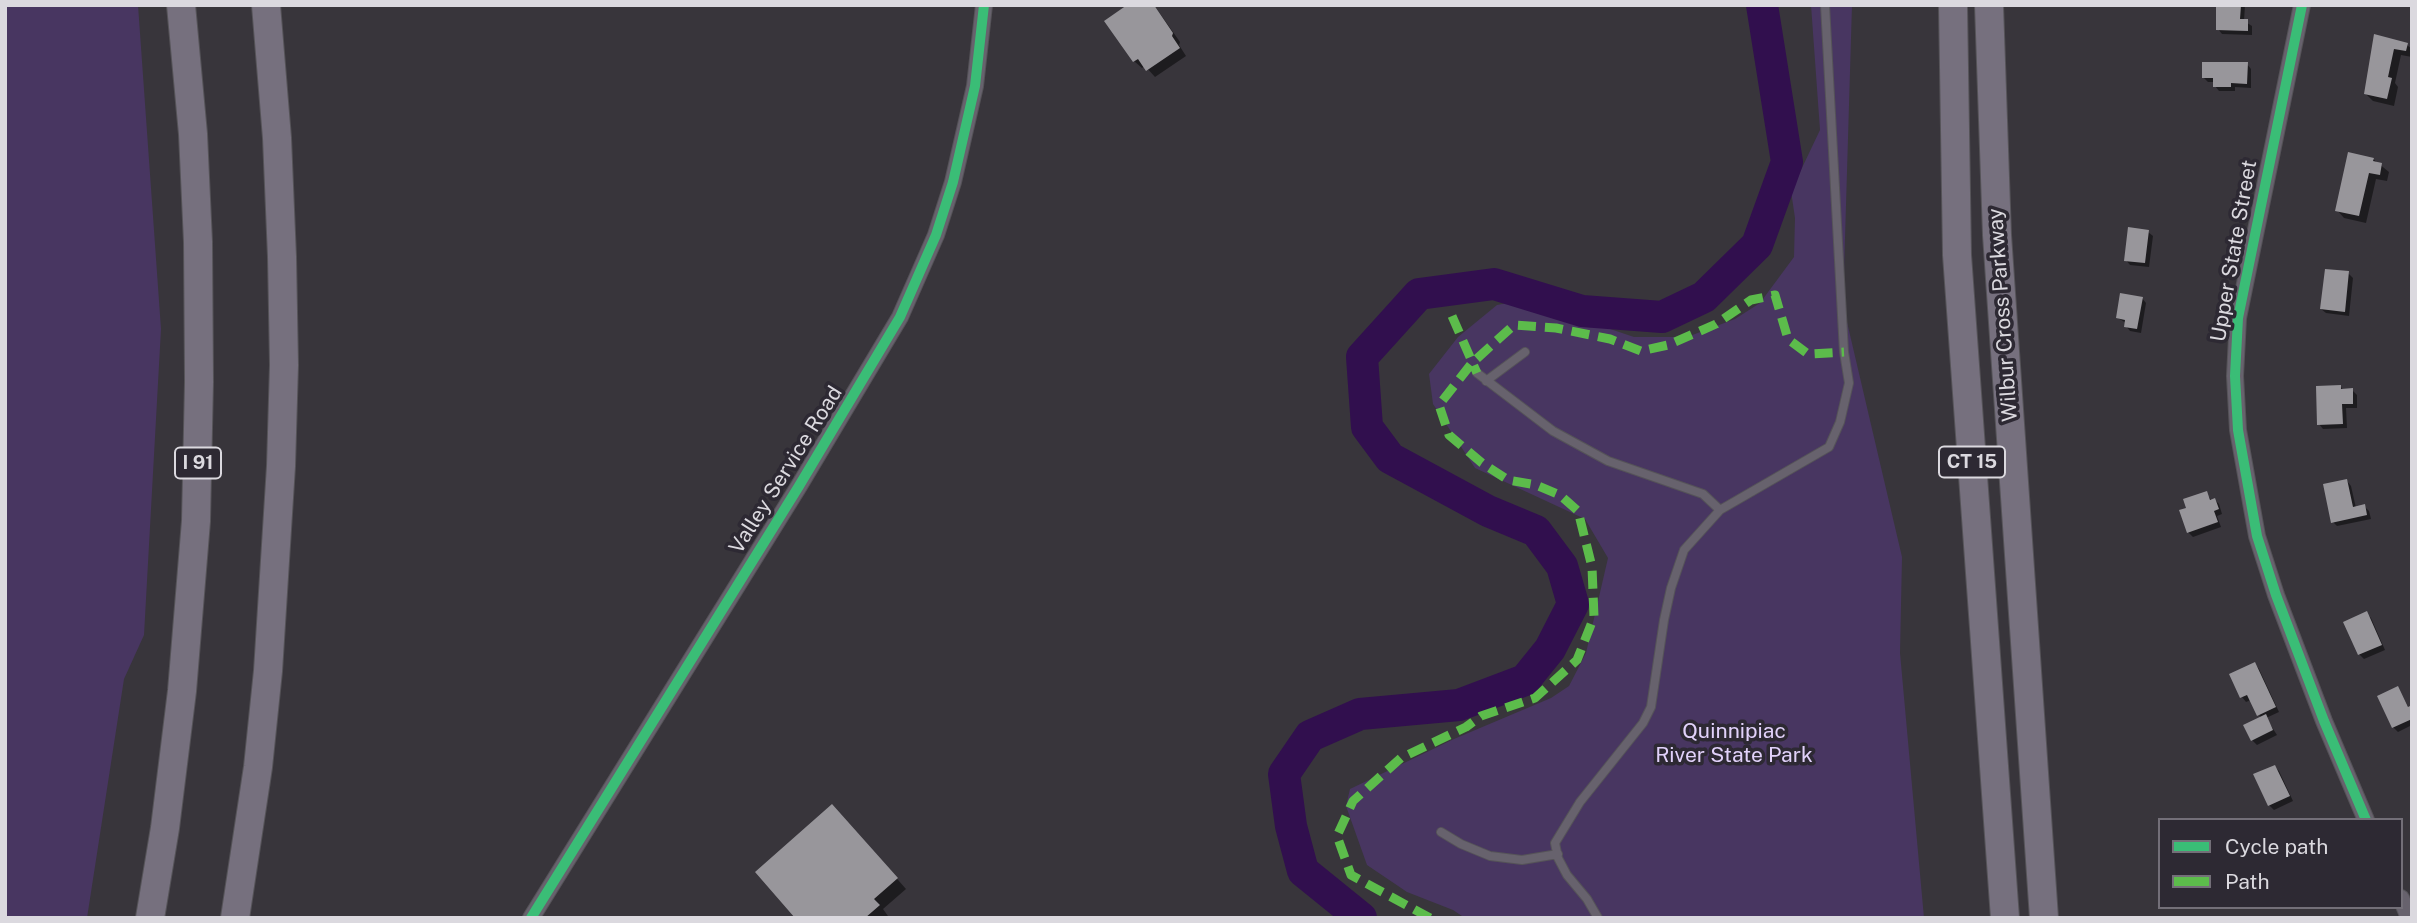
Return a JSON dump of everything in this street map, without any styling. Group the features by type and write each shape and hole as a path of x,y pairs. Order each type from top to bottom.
{"highway":[{"name":"I 91","path":"150,918 182,691 196,521 198,242 193,134 181,5"},
{"path":"235,918 258,767 268,671 282,454 282,245 277,138 266,5"},
{"name":"Wilbur Cross Parkway","path":"1989,5 1997,235 2044,918"},
{"name":"Wilbur Cross Parkway","path":"1952,12 1957,255 2004,918"}],"street":[{"name":"Valley Service Road","path":"531,918 799,486 900,317 932,244 953,182 975,86 984,5"},
{"name":"Upper State Street","path":"2302,5 2238,318 2235,376 2238,430 2257,536 2276,595 2324,722 2366,818"}],"lane":[{"path":"1598,918 1587,899 1567,875 1555,843 1580,802 1643,723 1651,706 1664,620 1684,550 1720,510 1829,447 1840,422 1849,383 1844,352 1825,5"},
{"path":"1486,381 1525,352"},
{"path":"1477,373 1531,416 1588,451 1703,494 1720,510"},
{"path":"1441,832 1461,845 1490,856 1522,860 1558,854"}],"green space":[{"path":"5,5 138,5 161,329 144,635 124,679 87,918 5,918"},
{"name":"Quinnipiac River State Park","path":"1811,5 1852,5 1843,305 1902,557 1900,653 1924,918 1465,918 1453,910 1407,892 1367,865 1346,806 1350,789 1454,739 1551,698 1569,686 1586,653 1608,558 1585,519 1475,468 1433,404 1429,374 1458,337 1497,305 1524,300 1634,337 1687,337 1735,319 1760,303 1794,257 1795,218 1791,191 1820,130"}],"building":[{"path":"1127,5 1154,5 1180,48 1146,71 1138,59 1133,62 1104,21"},
{"path":"2216,5 2241,5 2240,19 2248,19 2248,31 2216,30"},
{"path":"2374,34 2408,43 2406,51 2394,49 2387,99 2364,94"},
{"path":"2202,62 2248,62 2247,84 2231,83 2231,87 2213,87 2213,78 2202,78"},
{"path":"2348,152 2374,158 2373,161 2382,163 2380,175 2369,173 2359,216 2335,211"},
{"path":"2128,227 2149,230 2145,263 2124,261"},
{"path":"2325,269 2349,271 2345,312 2320,309"},
{"path":"2120,293 2143,297 2137,329 2124,327 2125,320 2116,318"},
{"path":"2341,385 2341,389 2353,388 2353,404 2342,404 2343,424 2317,425 2316,386"},
{"path":"2347,479 2353,507 2365,504 2367,515 2331,523 2323,484"},
{"path":"2207,491 2210,500 2215,498 2219,509 2214,511 2218,522 2187,533 2179,510 2186,508 2183,499"},
{"path":"2367,611 2382,645 2358,655 2343,622"},
{"path":"2255,662 2276,707 2257,716 2247,695 2240,698 2229,674"},
{"path":"2398,686 2408,707 2412,705 2412,719 2392,728 2377,696"},
{"path":"2266,714 2273,730 2251,741 2243,725"},
{"path":"2275,765 2290,796 2268,806 2253,774"},
{"path":"832,804 898,878 874,899 880,905 865,918 795,918 755,872"}],"waterway":[{"path":"1361,918 1303,871 1291,826 1284,774 1310,736 1360,714 1459,705 1525,680 1550,649 1573,604 1562,566 1536,531 1488,511 1390,458 1367,427 1362,357 1419,294 1494,284 1582,311 1662,317 1704,297 1757,245 1787,162 1762,5"}],"marked path":[{"path":"1430,918 1351,875 1337,836 1353,801 1401,758 1466,727 1481,716 1535,698 1577,660 1594,617 1592,567 1578,511 1560,495 1536,485 1508,480 1482,463 1449,435 1439,405 1472,363 1514,325 1556,328 1610,339 1641,351 1668,345 1716,324 1751,300 1775,295 1788,339 1808,354 1844,352"},
{"path":"1452,316 1477,373"}],"cycle path":[{"path":"531,918 799,486 900,317 936,235 953,182 975,86 984,5"},
{"path":"2302,5 2238,318 2235,376 2238,430 2257,536 2276,595 2324,721 2365,818"}]}
